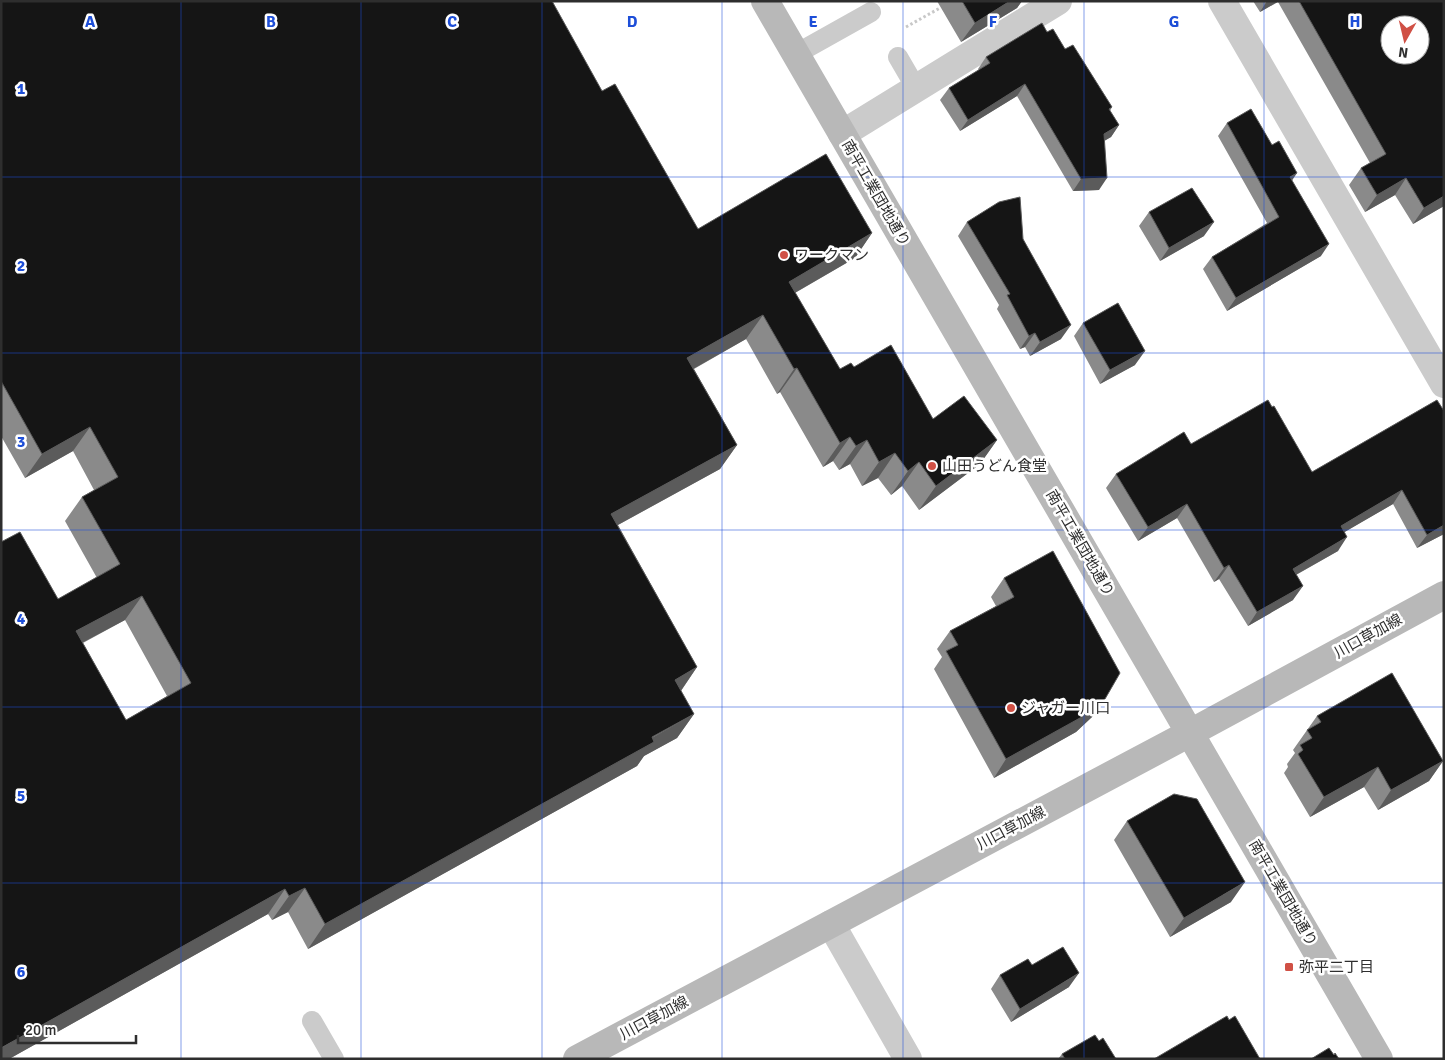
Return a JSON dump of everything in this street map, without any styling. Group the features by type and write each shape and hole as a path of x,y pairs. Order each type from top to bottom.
{"street":[{"name":"南平工業団地通り","path":"766,1 1379,1059"},
{"path":"842,134 1058,1"},
{"path":"1222,1 1444,384"},
{"name":"川口草加線","path":"577,1059 1190,733 1444,595"},
{"path":"831,924 908,1059"}],"lane":[{"path":"796,54 871,12"},
{"path":"898,57 916,88"},
{"path":"312,1021 334,1059"}],"path":[{"path":"904,28 940,8"}],"building":[{"path":"1,1 552,1 602,91 615,84 698,229 826,154 872,233 789,282 840,369 851,363 854,367 891,345 933,419 964,396 997,440 936,486 919,462 908,471 895,453 879,462 867,440 856,446 850,437 840,443 797,368 794,369 763,315 687,358 737,445 611,514 697,667 675,680 694,714 652,737 654,742 325,924 305,888 289,896 285,889 1,1048 1,542 20,532 58,599 120,564 82,497 118,477 90,427 42,454 1,381","holes":["142,596 191,683 126,720 76,631"]},
{"path":"962,1 1010,1 975,23"},
{"path":"1299,1 1444,1 1444,196 1424,208 1406,178 1377,195 1361,168 1386,154"},
{"path":"1042,23 1047,32 1053,29 1065,49 1073,45 1112,107 1109,109 1119,125 1104,134 1107,178 1081,179 1025,84 968,120 949,88 990,63 986,57"},
{"path":"1251,109 1272,145 1279,141 1297,173 1290,177 1329,244 1236,298 1212,257 1279,217 1227,123"},
{"path":"1192,188 1214,222 1169,248 1149,212"},
{"path":"1020,197 1023,239 1071,325 1040,342 1035,333 1029,336 1007,295 1010,294 967,222 999,202"},
{"path":"1118,303 1145,351 1110,370 1083,323"},
{"path":"1268,400 1272,407 1274,406 1312,472 1437,400 1444,411 1444,525 1427,535 1402,490 1341,526 1347,537 1293,569 1303,586 1257,612 1229,565 1224,568 1187,504 1148,527 1116,474 1184,432 1191,444"},
{"path":"1053,551 1120,673 1105,699 1089,713 1006,759 946,651 958,645 950,631 1014,597 1004,578"},
{"path":"1392,673 1443,761 1391,790 1378,767 1324,797 1298,754 1303,750 1300,745 1312,738 1307,730 1321,722 1317,716"},
{"path":"1174,794 1197,799 1245,882 1184,918 1127,821"},
{"path":"1063,947 1079,973 1020,1009 1000,975 1028,959 1032,965"},
{"path":"1227,1016 1229,1020 1235,1016 1260,1059 1154,1059"},
{"path":"1095,1035 1099,1041 1103,1038 1116,1059 1065,1059 1062,1054"},
{"path":"1329,1048 1339,1059 1311,1059"}],"place":[{"name":"ワークマン","path":"784,255"},
{"name":"山田うどん食堂","path":"932,466"},
{"name":"ジャガー川口","path":"1011,708"},
{"name":"弥平二丁目","path":"1289,967"}]}
